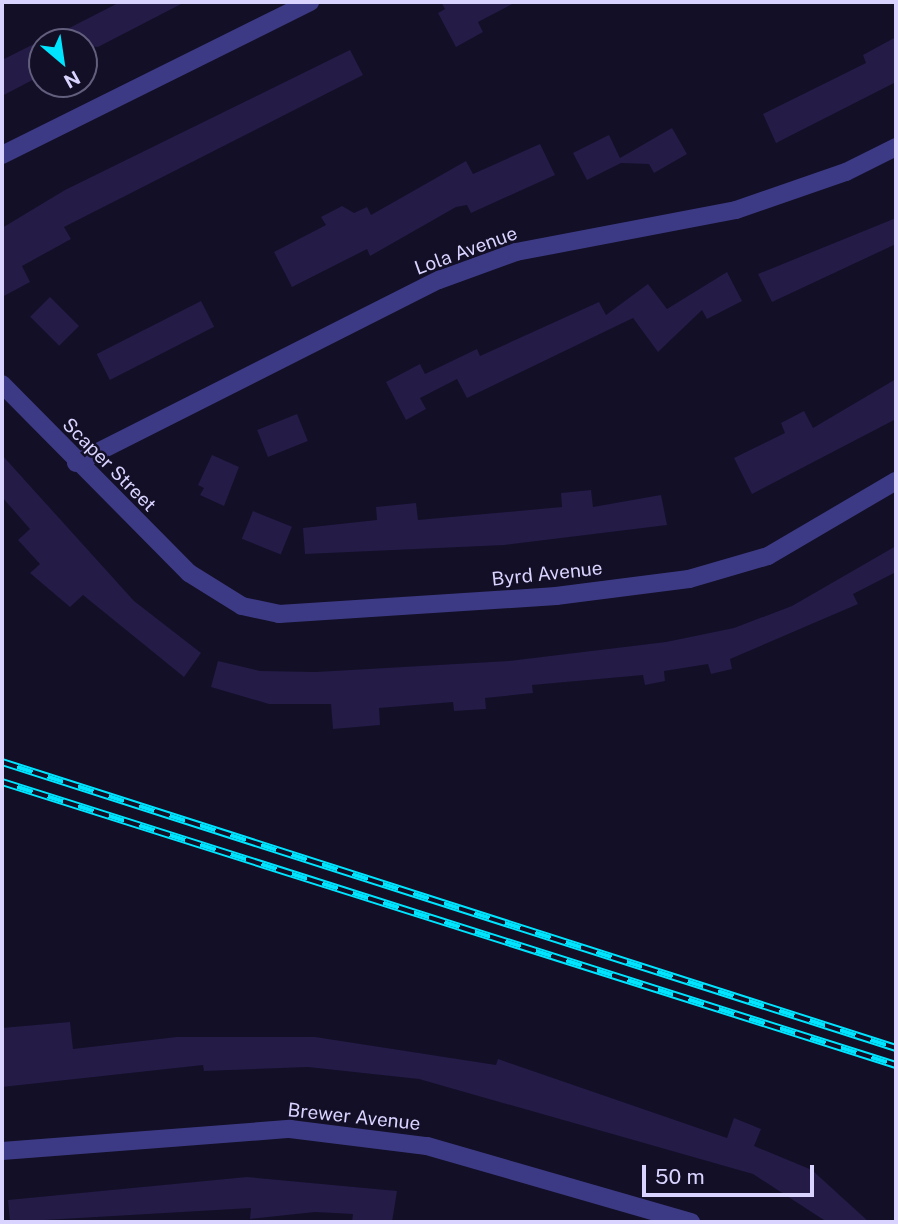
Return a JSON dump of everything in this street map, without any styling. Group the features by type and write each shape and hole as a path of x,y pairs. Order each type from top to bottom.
{"street":[{"path":"2,155 310,2"},
{"name":"Lola Avenue","path":"76,463 439,280 516,252 736,210 846,172 896,147"},
{"name":"Scaper Street","path":"2,384 76,463 189,573"},
{"name":"Byrd Avenue","path":"189,573 242,606 279,614 556,596 689,579 768,556 896,481"},
{"name":"Brewer Avenue","path":"2,1151 290,1129 427,1146 691,1222"}],"building":[{"path":"120,2 185,2 98,47 98,28 69,28"},
{"path":"441,2 516,2 478,22 483,32 456,47 438,13 445,9"},
{"path":"896,37 896,82 776,143 763,114 866,63 863,55"},
{"path":"28,47 28,82 2,96 2,60"},
{"path":"350,50 363,75 64,227 71,239 22,266 30,282 2,297 2,228 65,190"},
{"path":"672,128 687,154 654,173 649,164 621,163 587,180 573,153 609,135 620,158"},
{"path":"540,144 555,175 471,213 467,205 456,207 370,256 367,249 292,287 274,252 326,225 321,217 342,206 354,213 367,207 371,215 466,161 473,174"},
{"path":"896,218 896,244 772,302 758,274"},
{"path":"727,272 742,301 707,319 702,310 658,352 633,318 467,398 457,379 420,398 426,409 406,420 386,382 420,364 425,374 477,349 480,356 599,302 606,315 648,284 667,309"},
{"path":"50,297 79,326 59,346 30,317"},
{"path":"201,301 214,327 110,380 97,354"},
{"path":"896,379 896,419 752,494 734,458 785,433 781,423 804,411 813,428"},
{"path":"297,414 308,441 268,457 257,430"},
{"path":"2,455 134,601 201,653 184,677 83,595 70,607 30,573 40,564 18,540 30,529 2,497"},
{"path":"212,455 239,467 224,506 200,495 204,488 198,485"},
{"path":"591,490 593,507 661,495 667,525 504,545 305,554 303,528 377,520 376,507 416,503 418,520 562,507 561,493"},
{"path":"253,511 292,527 281,555 242,539"},
{"path":"896,546 896,572 853,594 858,604 730,659 732,669 711,674 708,664 664,671 665,681 645,685 643,675 532,685 533,693 485,698 486,709 454,711 453,702 379,708 380,725 333,729 331,704 269,704 211,687 218,661 260,671 316,672 509,661 666,642 734,628 792,606"},
{"path":"70,1022 73,1049 177,1037 315,1037 496,1065 498,1059 727,1138 734,1118 761,1129 754,1146 812,1170 869,1222 827,1222 753,1174 419,1079 308,1067 204,1071 203,1065 2,1087 2,1028"},
{"path":"247,1177 397,1191 392,1222 352,1222 353,1214 315,1212 250,1219 251,1208 10,1222 8,1200"}],"railway":[{"path":"2,762 896,1048"},
{"path":"2,782 896,1065"}]}
